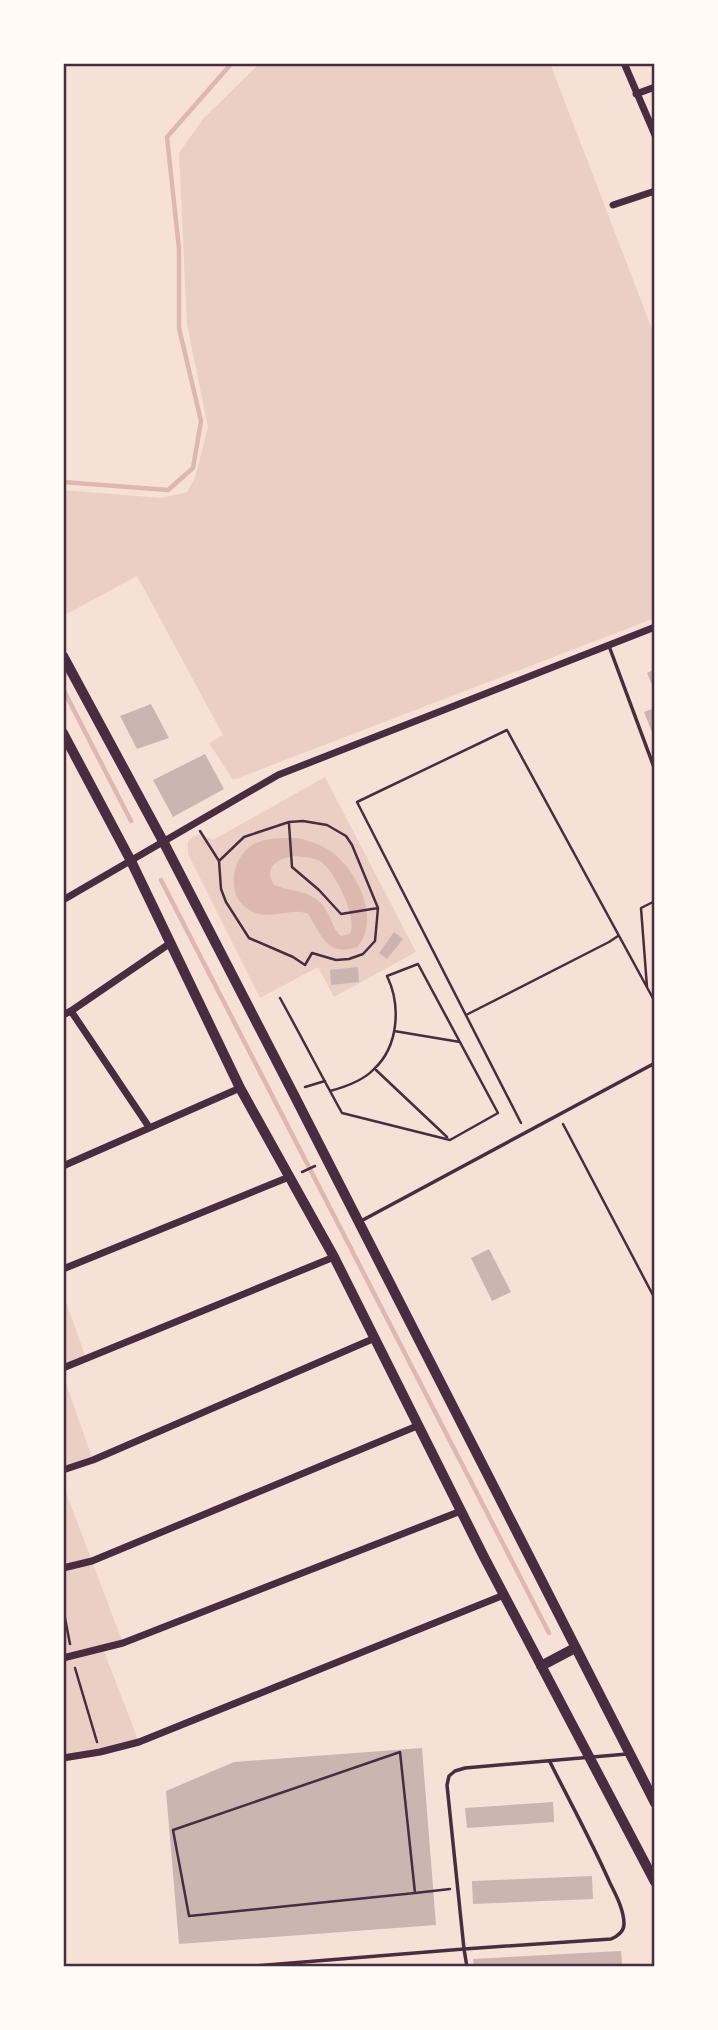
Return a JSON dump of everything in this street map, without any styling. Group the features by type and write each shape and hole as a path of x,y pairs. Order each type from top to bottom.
{"main road":[{"path":"63,656 292,1091 655,1803"},
{"path":"63,733 131,860 240,1088 334,1257 417,1426 588,1759 655,1882"},
{"path":"541,1666 575,1648"}],"street":[{"path":"624,63 655,135"},
{"path":"636,94 655,87"},
{"path":"613,205 655,191"},
{"path":"63,900 278,775 655,627"},
{"path":"149,1127 67,1013 169,944"},
{"path":"63,1166 240,1088"},
{"path":"63,1269 291,1176"},
{"path":"63,1368 334,1257"},
{"path":"63,1470 93,1460 374,1338"},
{"path":"63,1568 92,1562 417,1426"},
{"path":"63,1658 123,1643 461,1511"},
{"path":"63,1758 139,1742 504,1595"}],"lane":[{"path":"609,646 655,770"},
{"path":"358,1222 655,1063"},
{"path":"467,1967 447,1785 449,1776 465,1768 629,1754"},
{"path":"243,1967 611,1939 618,1936 623,1930 624,1922 614,1890 550,1762"}],"path":[{"path":"525,1132 357,802 507,730 655,1002"},
{"path":"196,824 219,861 221,889 226,902 249,938 305,965 312,953 336,960 349,959 363,954 375,941 378,908 352,845 346,836 327,825 289,822 244,837 219,861"},
{"path":"289,822 292,867 319,890 338,912 346,915 378,908"},
{"path":"647,988 641,908 655,901"},
{"path":"466,1015 618,936"},
{"path":"280,998 325,1081 330,1091 342,1113 450,1140 498,1113 418,964 387,976 396,1006 394,1031 375,1069 354,1083 330,1091"},
{"path":"394,1031 460,1042"},
{"path":"375,1069 450,1140"},
{"path":"292,1091 325,1081"},
{"path":"558,1115 655,1298"},
{"path":"291,1176 313,1167"},
{"path":"63,1608 72,1656 100,1752"},
{"path":"415,1893 400,1752 173,1830 189,1916 415,1893 457,1888"}],"shaded area":[{"path":"260,63 550,63 655,337 655,618 233,780 209,743 223,735 137,576 63,616 63,490 162,498 187,492 195,478 208,427 187,325 179,153 203,119"},
{"path":"325,777 416,952 334,997 318,967 260,998 188,854 188,842 193,836 201,834 213,840"},
{"path":"298,838 329,850 339,858 356,881 366,909 367,923 364,936 357,947 338,949 326,942 308,914 260,914 244,906 238,898 234,889 235,869 246,850 264,840","holes":["293,856 320,861 332,874 348,907 352,927 350,934 341,936 322,905 310,895 274,885 270,874 273,865"]},
{"path":"63,1294 86,1358 63,1368"},
{"path":"63,1375 93,1460 63,1470"},
{"path":"63,1485 123,1643 103,1649 139,1742 63,1758"}],"building":[{"path":"655,669 655,692 647,673"},
{"path":"151,704 169,738 137,749 120,716"},
{"path":"655,708 655,740 644,712"},
{"path":"205,754 224,789 173,817 153,780"},
{"path":"394,932 403,939 387,959 379,953"},
{"path":"358,967 359,982 331,985 330,970"},
{"path":"489,1249 511,1292 492,1301 471,1258"},
{"path":"422,1748 436,1925 179,1944 166,1791 234,1762"},
{"path":"553,1802 554,1822 467,1828 465,1808"},
{"path":"592,1876 593,1899 473,1904 472,1881"},
{"path":"621,1951 622,1964 572,1967 474,1967 473,1959"}],"waterway":[{"path":"63,482 168,490 193,468 201,421 179,328 179,249 167,137 232,63"},
{"path":"63,689 131,821"},
{"path":"161,880 549,1633"}]}
